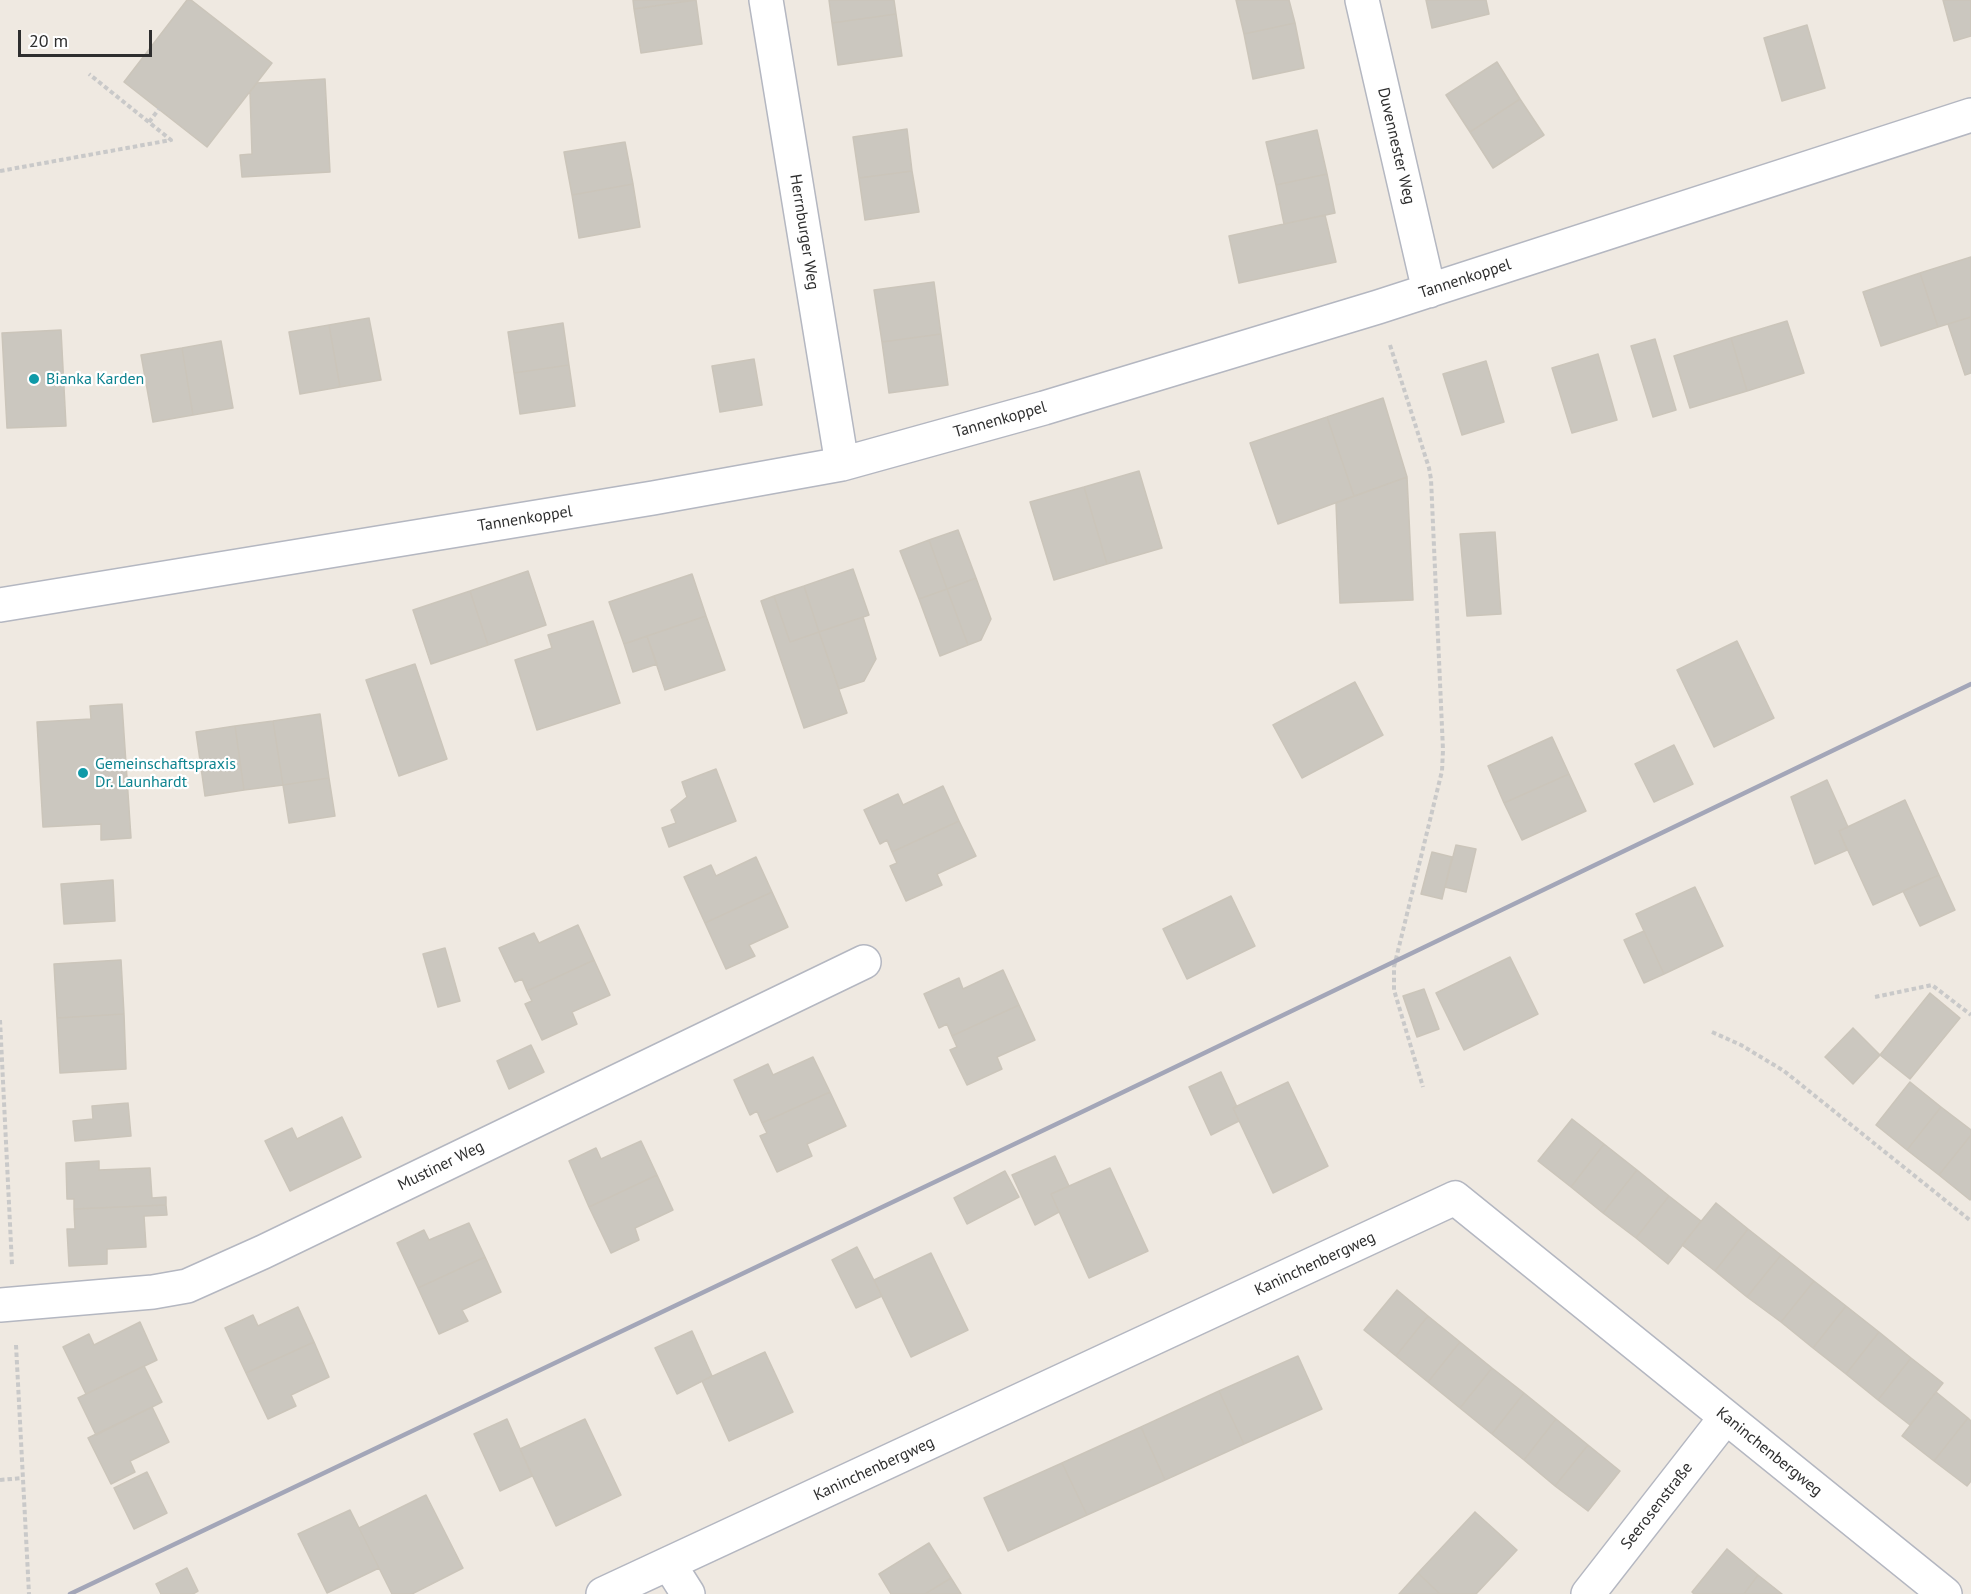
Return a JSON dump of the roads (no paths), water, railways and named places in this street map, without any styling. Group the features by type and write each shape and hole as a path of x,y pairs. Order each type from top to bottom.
{"street":[{"name":"Herrnburger Weg","path":"766,0 842,464"},
{"name":"Duvennester Weg","path":"1362,0 1430,291"},
{"name":"Tannenkoppel","path":"0,605 653,498 842,464 1044,408 1430,291 1971,115"},
{"name":"Mustiner Weg","path":"7,1304 153,1292 187,1286 263,1252 864,962"},
{"name":"Kaninchenbergweg","path":"603,1594 1455,1198 1945,1594"},
{"name":"Seerosenstraße","path":"1587,1594 1726,1417"},
{"path":"669,1564 688,1594"}],"railway":[{"path":"70,1594 1088,1109 1971,684"}],"place":[{"name":"Bianka Karden","path":"34,379"},
{"name":"Gemeinschaftspraxis Dr. Launhardt","path":"83,773"}]}
